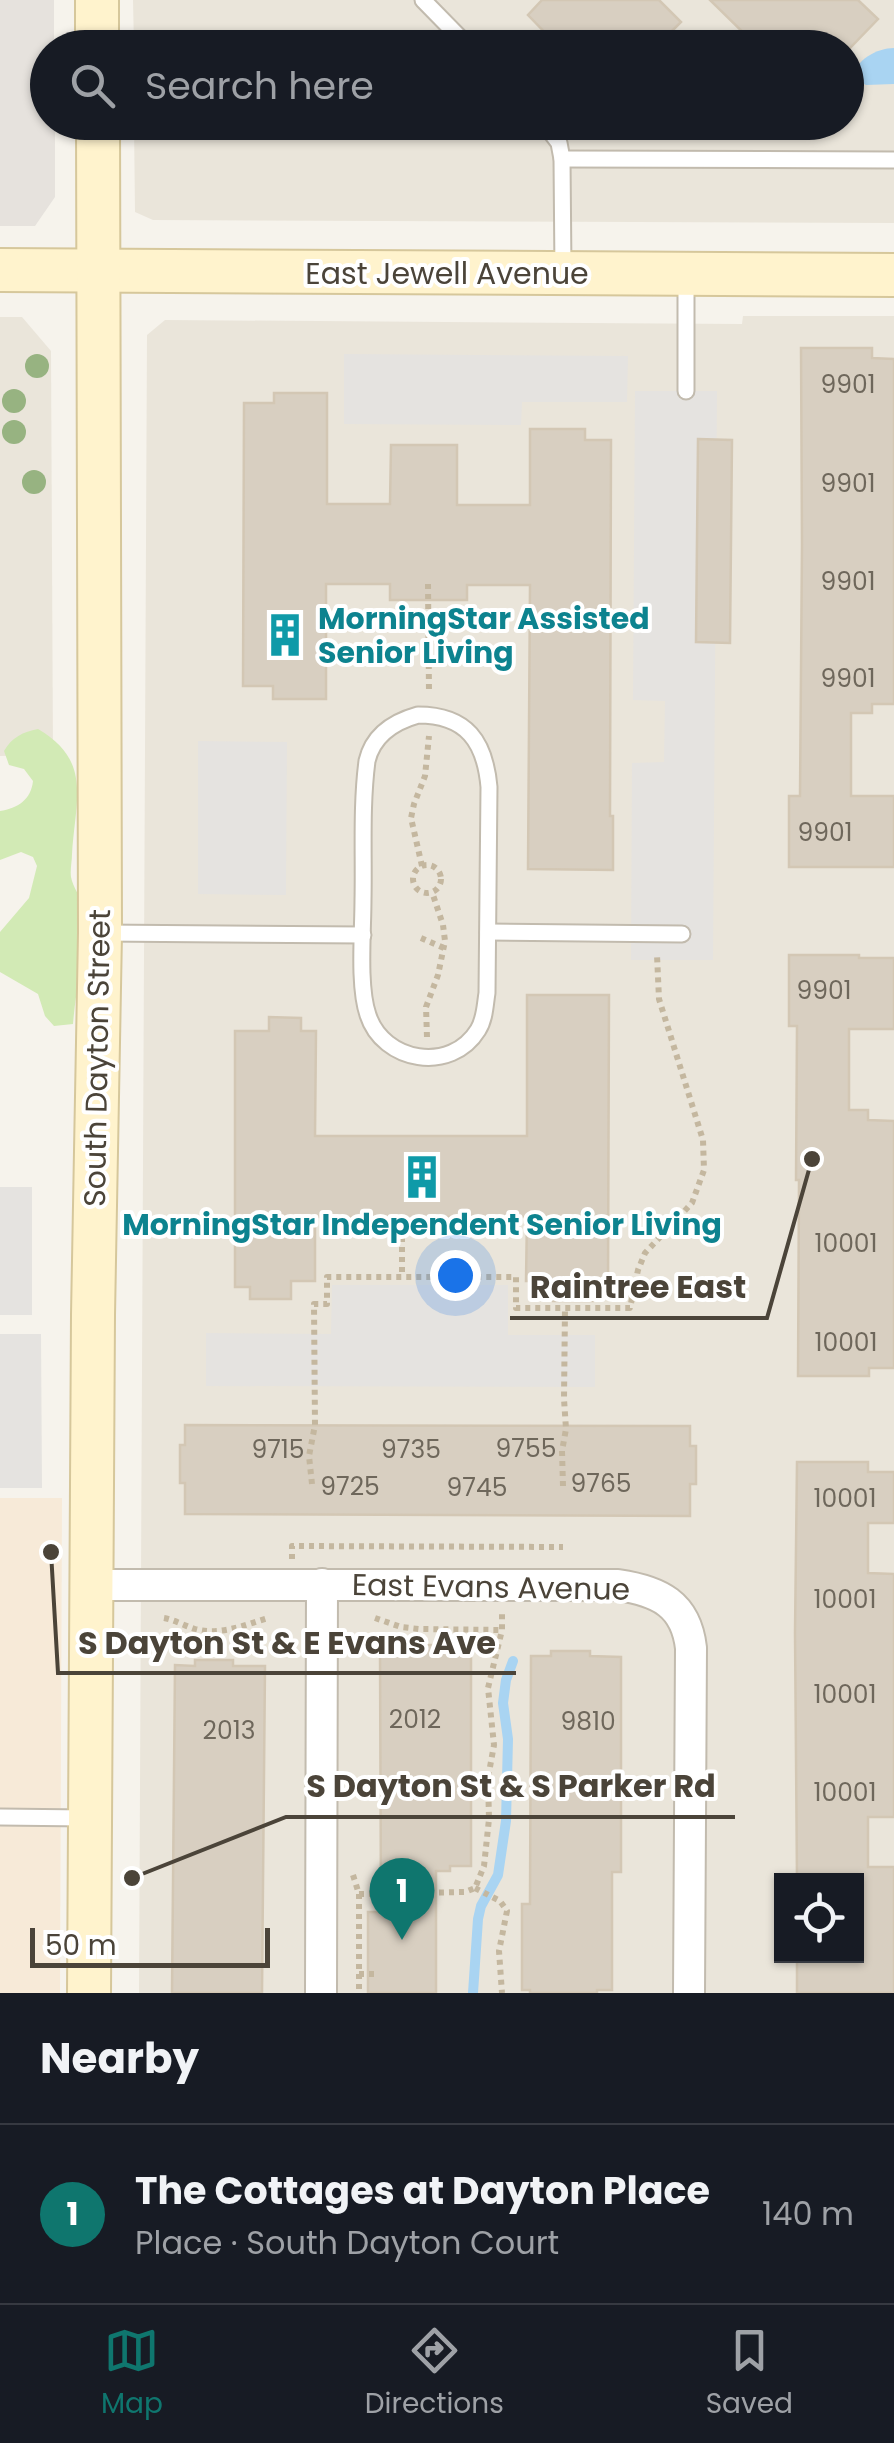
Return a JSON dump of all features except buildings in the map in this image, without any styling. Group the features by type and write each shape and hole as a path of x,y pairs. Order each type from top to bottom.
{"street":[{"path":"97,0 98,30"},
{"name":"South Dayton Street","path":"89,1993 93,1315 100,933 98,140"},
{"name":"East Jewell Avenue","path":"0,270 894,275"},
{"path":"321,1993 322,1584"},
{"name":"East Evans Avenue","path":"92,1585 618,1585 660,1596 681,1614 691,1648 689,1993"}],"lane":[{"path":"424,0 453,30"},
{"path":"557,140 562,159 563,274"},
{"path":"562,159 894,160"},
{"path":"686,274 686,391"},
{"path":"418,714 458,723 480,745 485,757 489,787 488,932 486,993 479,1028 453,1052 428,1058 392,1048 372,1026 364,994 365,777 368,753 384,730 418,714"},
{"path":"488,932 682,934"},
{"path":"100,933 363,935"},
{"path":"0,1818 90,1818"}],"path":[{"path":"428,864 438,868 442,879 438,890 432,892 426,894 416,889 412,878 417,868 428,864"},
{"path":"428,1058 426,1006 444,948 444,925 432,892"},
{"path":"312,1484 308,1456 316,1425 314,1304 326,1304 327,1277 516,1278 516,1308 630,1308 644,1253 692,1202 701,1181 704,1157 703,1140 659,998 657,934"},
{"path":"421,938 444,948"},
{"path":"402,1217 402,1277"},
{"path":"563,1486 564,1308"},
{"path":"292,1546 563,1547"},
{"path":"358,1894 418,1895 475,1888 484,1866 490,1819 488,1778 494,1736 488,1688 502,1630 419,1630 366,1616"},
{"path":"157,1617 209,1631 235,1629 278,1617"},
{"path":"475,1888 500,1901 507,1911 499,1951 502,1993"},
{"path":"359,1974 376,1974"}],"shaded area":[{"path":"0,0 54,0 54,30 30,30 30,140 55,140 55,197 35,226 0,226"},
{"path":"133,0 894,0 894,223 153,220 135,212 134,140 864,140 864,30 134,30"},
{"path":"743,316 894,316 894,1993 139,1993 147,335 165,320 742,324"},
{"path":"0,317 22,317 51,351 53,755 0,756"},
{"path":"344,354 628,356 627,402 522,402 521,425 344,424"},
{"path":"635,391 717,391 713,960 631,960 632,763 664,762 665,701 633,700"},
{"path":"198,741 287,742 286,895 198,894"},
{"path":"0,1187 32,1187 32,1315 0,1315"},
{"path":"332,1285 508,1285 508,1335 595,1335 595,1387 206,1386 206,1333 331,1334"},
{"path":"0,1334 41,1334 42,1488 0,1488"},
{"path":"0,1498 62,1498 60,1993 0,1993"}],"green space":[{"path":"38,729 67,755 77,784 71,874 82,907 82,951 73,1024 54,1026 45,1016 38,994 0,972 0,932 29,898 37,866 33,857 21,852 0,860 0,811 22,802 33,781 24,769 9,765 4,751 18,736"}],"water":[{"path":"894,48 894,84 866,85 864,60"}],"waterway":[{"path":"473,1993 478,1919 498,1875 506,1821 508,1739 503,1703 513,1661"}],"place":[{"name":"MorningStar Assisted Senior Living","path":"285,635"},
{"name":"Raintree East","path":"812,1159"},
{"name":"MorningStar Independent Senior Living","path":"422,1177"},
{"name":"S Dayton St & E Evans Ave","path":"51,1552"},
{"name":"S Dayton St & S Parker Rd","path":"132,1878"},
{"name":"The Cottages at Dayton Place","path":"402,1940"}]}
